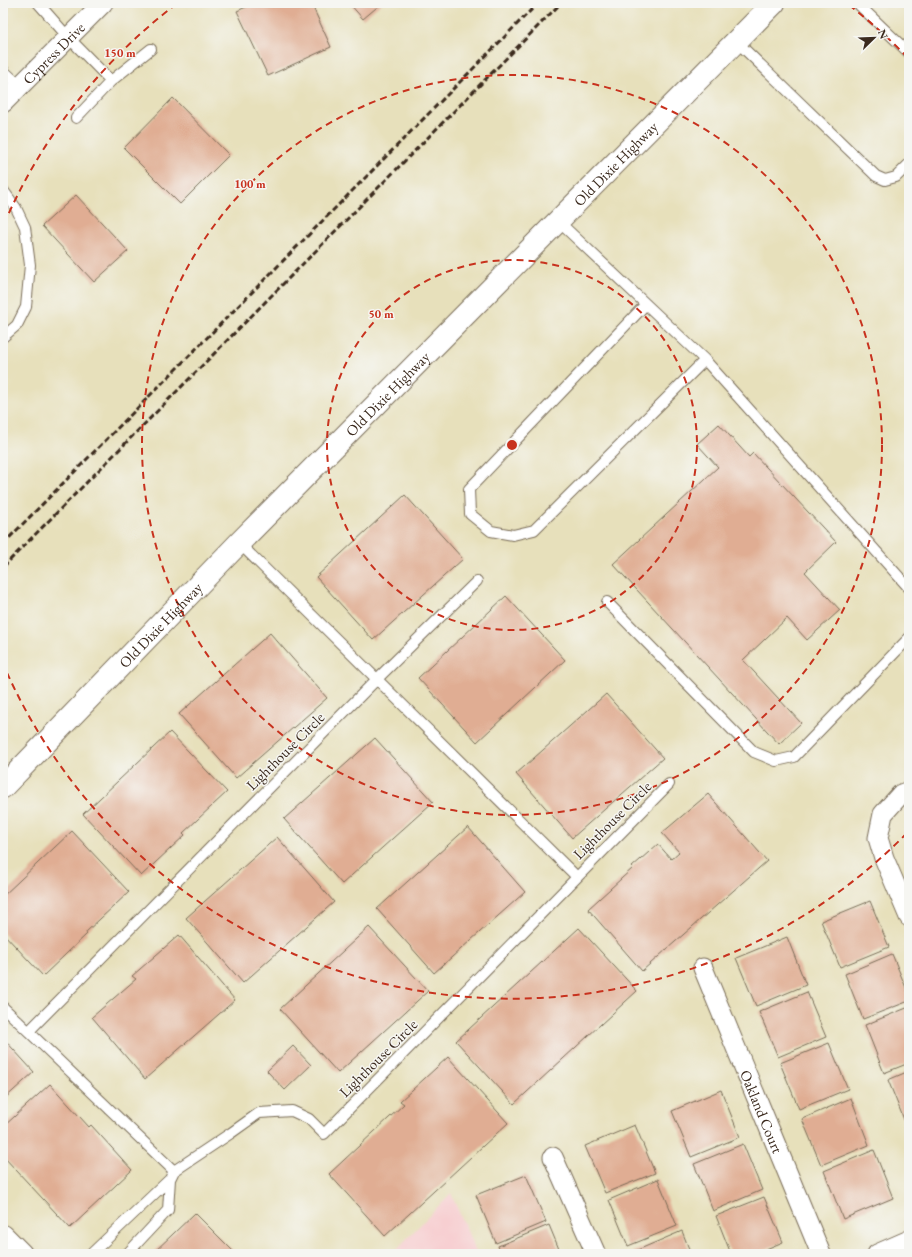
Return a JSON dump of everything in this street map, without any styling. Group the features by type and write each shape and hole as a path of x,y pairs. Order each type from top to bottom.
{"street":[{"name":"Cypress Drive","path":"3,103 103,3"},
{"name":"Old Dixie Highway","path":"3,787 239,543 774,3"},
{"path":"909,791 901,794 883,814 878,838 884,858 909,917"},
{"name":"Oakland Court","path":"702,968 821,1254"},
{"path":"553,1157 596,1254"},
{"path":"3,1236 21,1254"},
{"path":"877,1254 909,1240"}],"lane":[{"path":"38,3 68,37 111,81"},
{"path":"857,3 909,54"},
{"path":"736,41 876,176 885,180 896,176 909,164"},
{"path":"76,118 111,81 152,49"},
{"path":"3,70 20,86"},
{"path":"3,190 16,208 25,227 30,265 26,307 17,325 3,337"},
{"path":"558,221 705,360 909,588"},
{"path":"646,304 469,489 470,514 491,531 513,535 534,530 705,360"},
{"name":"Lighthouse Circle","path":"239,543 577,877"},
{"name":"Lighthouse Circle","path":"29,1031 477,581"},
{"path":"607,602 754,752 776,761 794,756 909,638"},
{"name":"Lighthouse Circle","path":"91,1254 172,1175 259,1112 292,1111 309,1119 324,1134 669,784"},
{"path":"3,1007 29,1031 172,1175 168,1210 127,1254"}],"shaded area":[{"path":"451,1193 477,1254 392,1254"}],"building":[{"path":"255,3 311,3 331,47 268,76 237,11"},
{"path":"349,3 382,3 363,19"},
{"path":"173,98 229,155 180,204 124,148"},
{"path":"76,195 128,251 94,282 42,226"},
{"path":"719,424 749,457 753,453 836,542 805,572 840,610 807,640 787,618 743,660 801,723 779,744 613,564 718,467 697,444"},
{"path":"405,495 463,559 373,640 316,577"},
{"path":"506,596 565,660 477,742 418,678"},
{"path":"270,633 327,698 236,778 179,714"},
{"path":"606,694 663,758 572,838 516,774"},
{"path":"170,732 227,792 183,833 185,835 141,876 83,814"},
{"path":"375,738 433,802 342,884 284,819"},
{"path":"708,794 767,861 642,971 588,909 658,844 671,859 679,852 662,833"},
{"path":"468,827 525,892 434,973 377,909"},
{"path":"72,831 129,892 86,932 87,934 43,976 3,933 3,896"},
{"path":"277,837 334,902 243,983 186,918"},
{"path":"870,901 889,947 840,967 821,921"},
{"path":"369,927 428,991 338,1073 280,1009"},
{"path":"579,928 637,991 514,1104 456,1041"},
{"path":"179,935 235,1000 145,1079 92,1017 136,979 132,976"},
{"path":"787,937 806,985 756,1006 736,958"},
{"path":"892,954 909,995 909,1001 863,1019 845,974"},
{"path":"807,992 826,1037 778,1057 759,1012"},
{"path":"909,1007 909,1063 884,1073 865,1025"},
{"path":"3,1038 34,1072 3,1100"},
{"path":"829,1043 848,1089 799,1109 780,1063"},
{"path":"293,1046 311,1065 285,1090 267,1071"},
{"path":"448,1057 508,1123 385,1236 329,1174 404,1104 400,1101"},
{"path":"909,1071 909,1127 907,1127 888,1080"},
{"path":"50,1084 89,1127 91,1125 132,1170 70,1228 3,1156 3,1127"},
{"path":"721,1090 740,1137 691,1157 672,1111"},
{"path":"851,1098 869,1145 821,1165 802,1119"},
{"path":"635,1125 655,1173 605,1193 585,1146"},
{"path":"743,1144 762,1190 713,1211 694,1164"},
{"path":"874,1150 893,1198 843,1219 824,1171"},
{"path":"526,1175 546,1222 496,1243 476,1195"},
{"path":"658,1179 677,1226 628,1246 609,1200"},
{"path":"764,1197 783,1242 754,1254 731,1254 716,1216"},
{"path":"195,1213 236,1254 152,1254"},
{"path":"549,1225 561,1254 501,1254 498,1246"},
{"path":"682,1231 691,1254 633,1254 633,1252"}],"railway":[{"path":"3,544 538,3"},
{"path":"3,567 561,3"}]}
